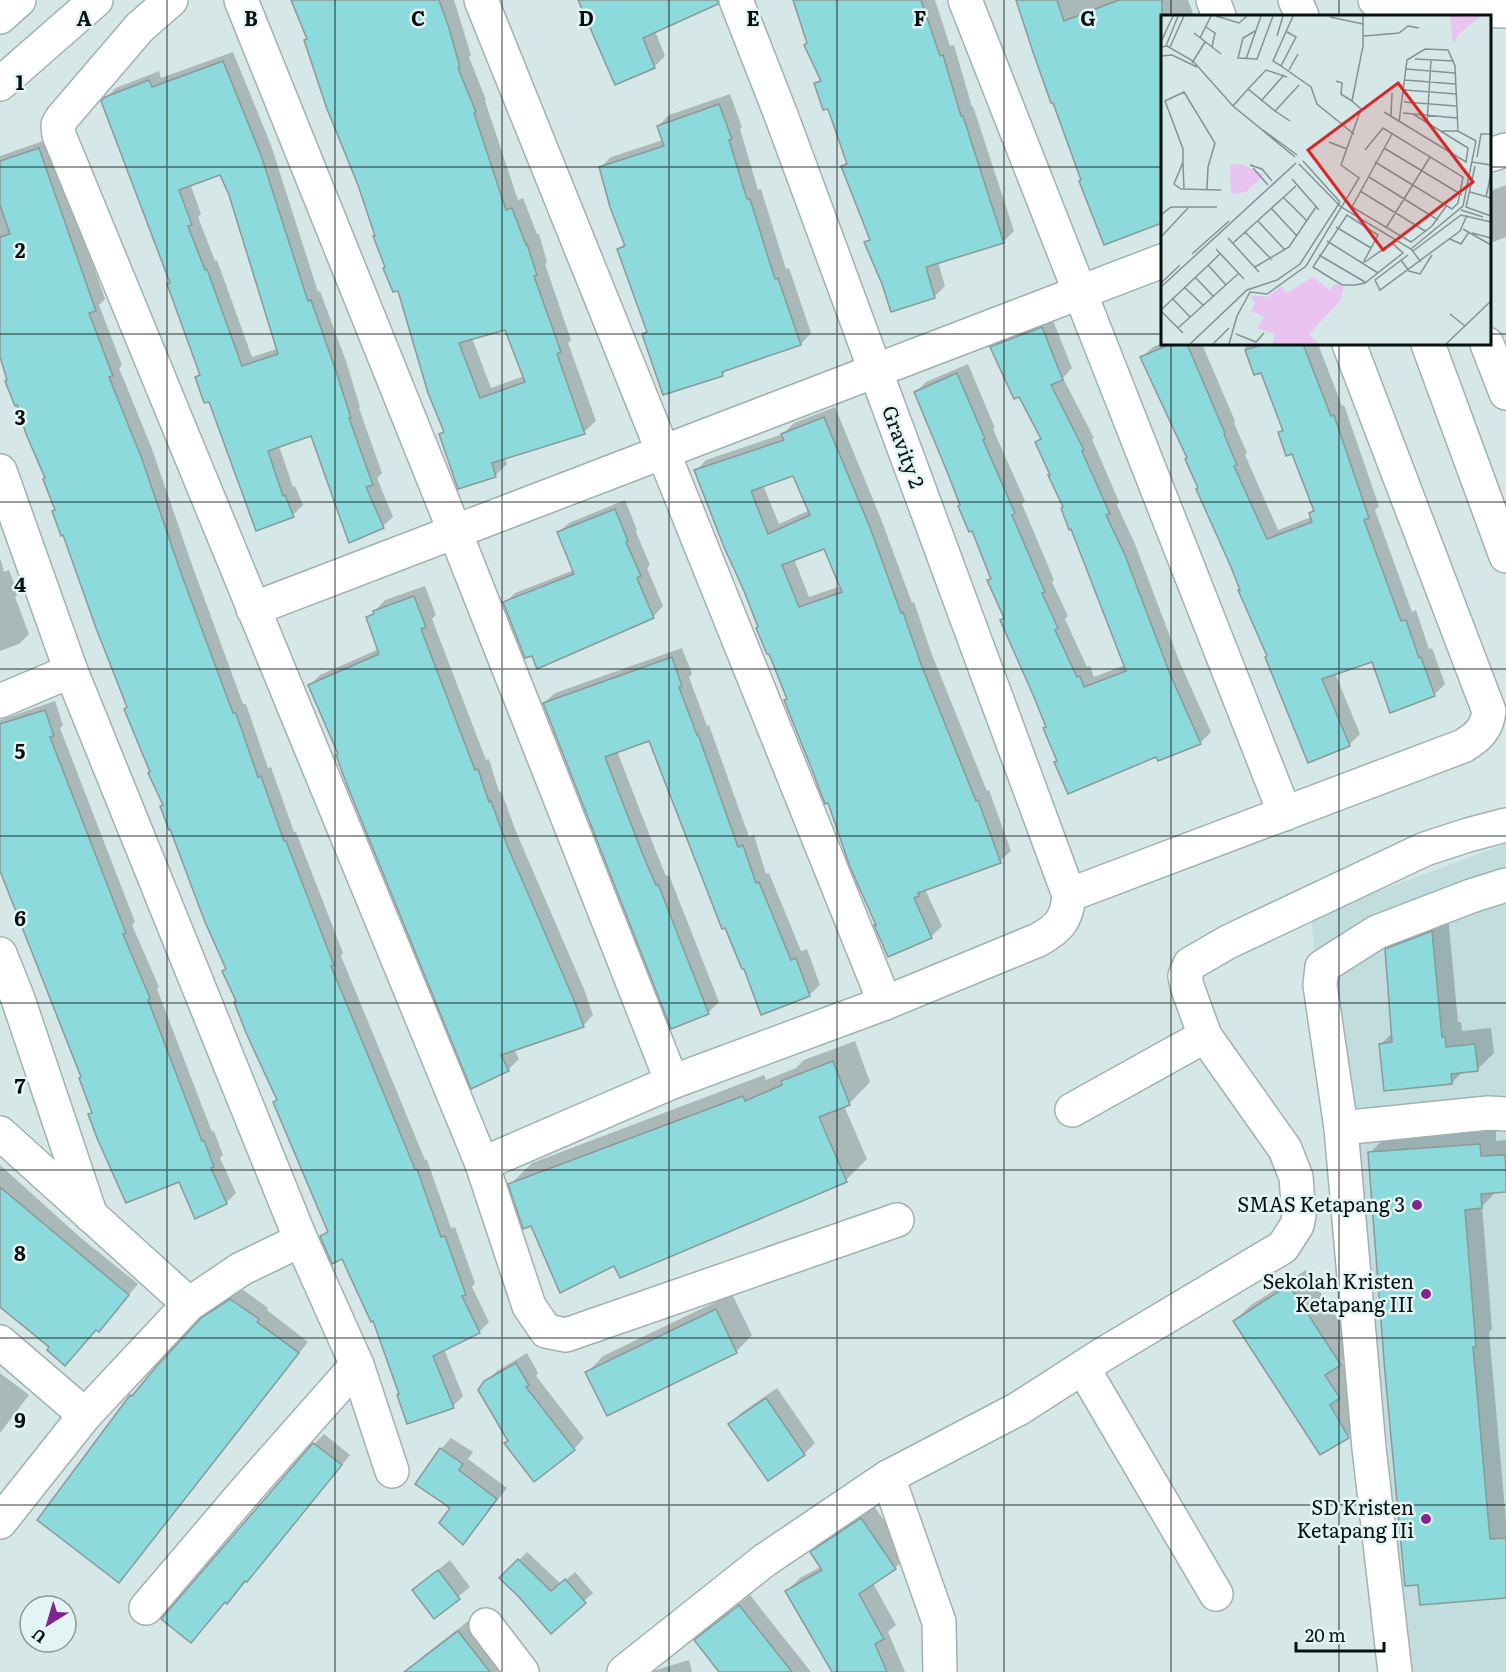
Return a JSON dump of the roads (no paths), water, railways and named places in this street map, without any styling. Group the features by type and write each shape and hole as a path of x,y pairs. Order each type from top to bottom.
{"street":[{"path":"0,17 19,0"},
{"path":"0,84 96,0"},
{"path":"171,0 140,27 62,118 58,125 59,135 482,1164 529,1306 546,1330 567,1335 897,1220"},
{"path":"241,0 455,532 672,1082"},
{"path":"481,0 885,1003"},
{"name":"Gravity 2","path":"736,0 781,115 1069,895"},
{"path":"965,0 1285,814"},
{"path":"1213,0 1220,15"},
{"path":"1295,0 1302,15"},
{"path":"1376,0 1421,12 1506,11"},
{"path":"1491,155 1506,150"},
{"path":"253,609 1161,261"},
{"path":"482,1164 672,1082 885,1003 1051,933 1061,923 1068,910 1069,895 1463,746 1476,738 1485,728 1489,711 1349,345"},
{"path":"1428,345 1506,556"},
{"path":"1487,345 1506,393"},
{"path":"0,471 71,671 301,1240 357,1365 392,1472"},
{"path":"0,701 71,671"},
{"path":"624,1672 765,1560 888,1477 1018,1409 1277,1252 1289,1240 1297,1226 1300,1206 1296,1177 1285,1149 1205,1036 1187,986 1185,976 1190,964 1228,942 1425,849 1506,825"},
{"path":"1395,1672 1368,1448 1341,1128 1320,985 1322,967 1377,932 1506,885"},
{"path":"0,954 9,1009 91,1216"},
{"path":"1072,1110 1205,1036"},
{"path":"1341,1128 1488,1113 1506,1114"},
{"path":"0,1133 189,1304"},
{"path":"0,1522 85,1415 189,1304 241,1269 301,1240"},
{"path":"0,1342 85,1415"},
{"path":"146,1608 357,1365"},
{"path":"1083,1368 1216,1594"},
{"path":"888,1477 939,1622 940,1672"},
{"path":"486,1625 522,1672"}],"place":[{"name":"SMAS Ketapang 3","path":"1417,1205"},
{"name":"Sekolah Kristen Ketapang III","path":"1426,1294"},
{"name":"SD Kristen Ketapang IIi","path":"1426,1519"}]}
